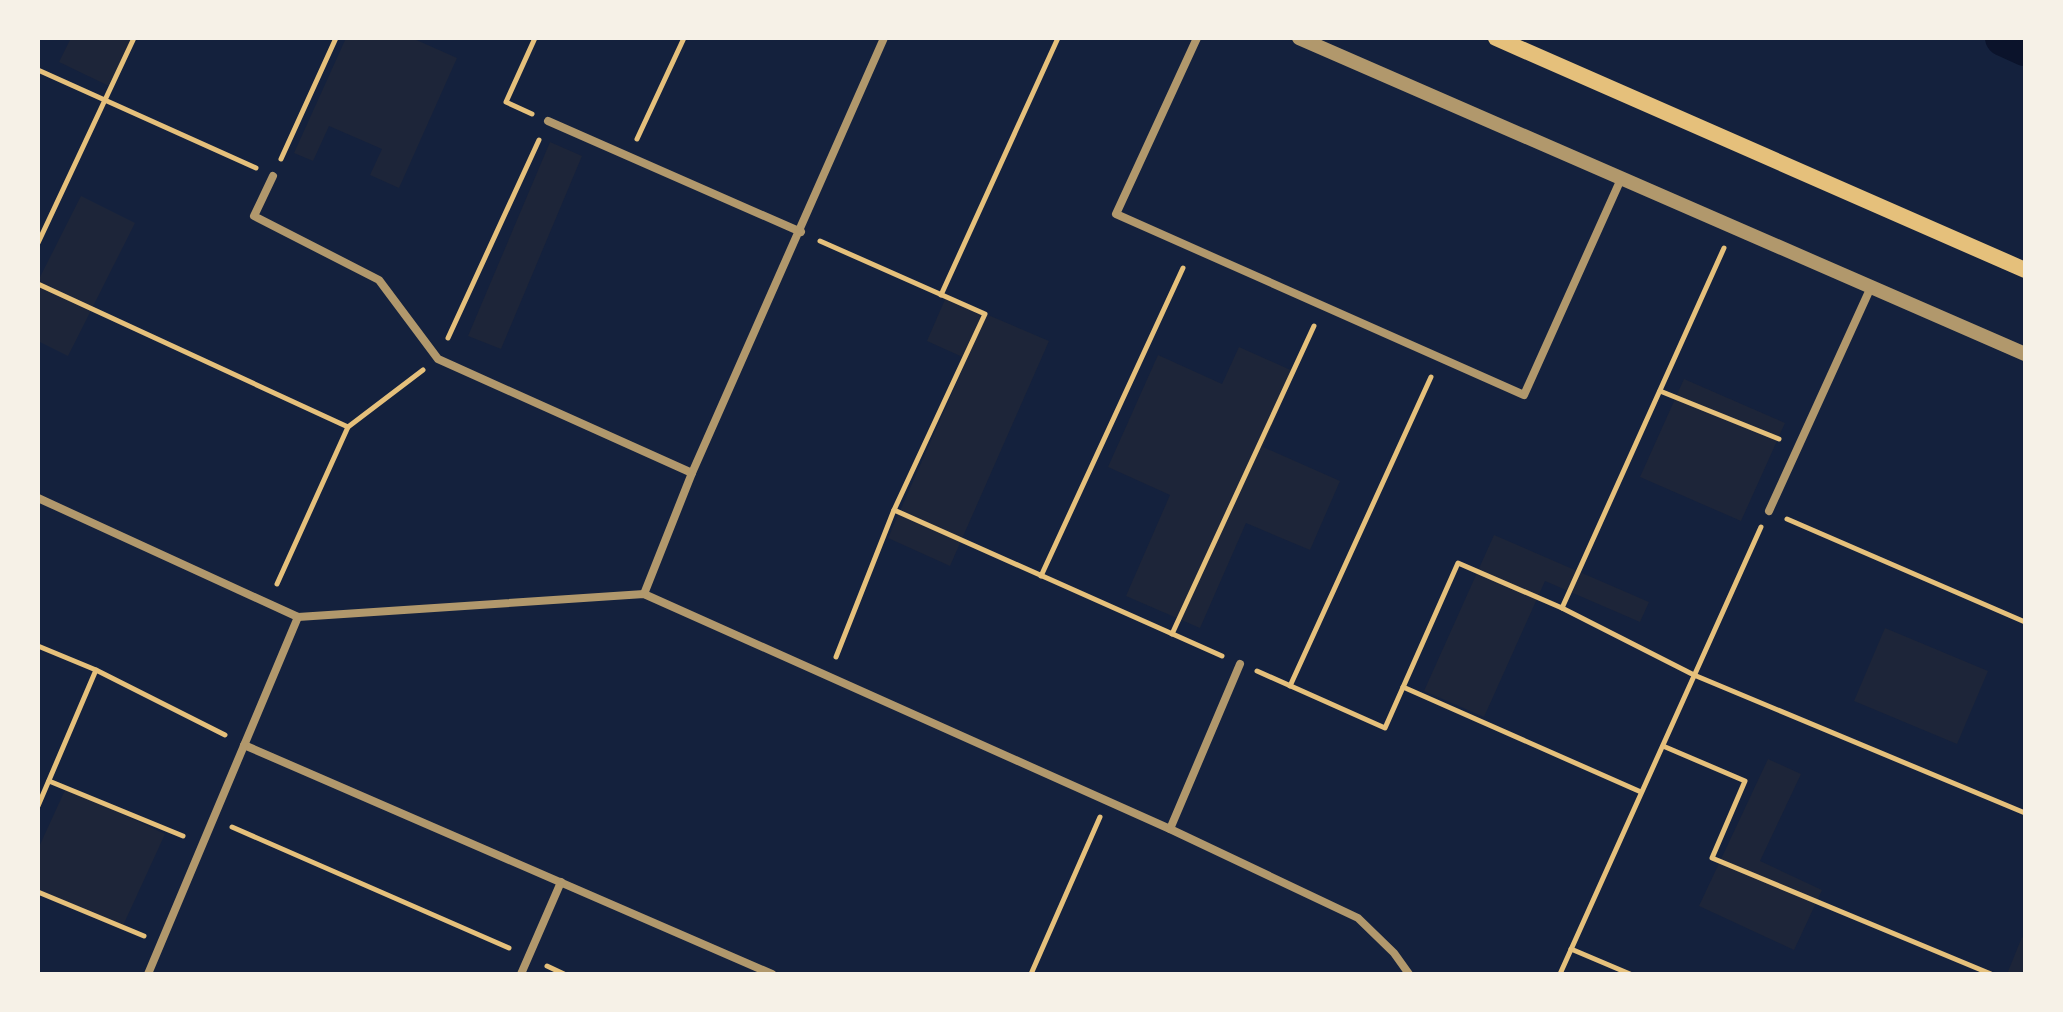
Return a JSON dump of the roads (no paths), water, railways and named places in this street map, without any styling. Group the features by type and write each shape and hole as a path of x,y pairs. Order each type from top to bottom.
{"main road":[{"path":"1496,38 2025,270"}],"street":[{"path":"644,594 692,473 801,232 884,38"},
{"path":"1197,38 1116,214 1524,395 1621,179"},
{"path":"1299,38 2025,354"},
{"path":"548,121 801,232"},
{"path":"273,176 254,216 379,280 438,359 692,473"},
{"path":"1769,511 1872,286"},
{"path":"38,498 298,617 644,594 1170,829 1358,918 1394,953 1409,974"},
{"path":"148,974 298,617"},
{"path":"1170,829 1240,664"},
{"path":"244,745 772,974"},
{"path":"521,974 561,882"}],"waterway":[{"path":"2003,38 2025,48"}]}
